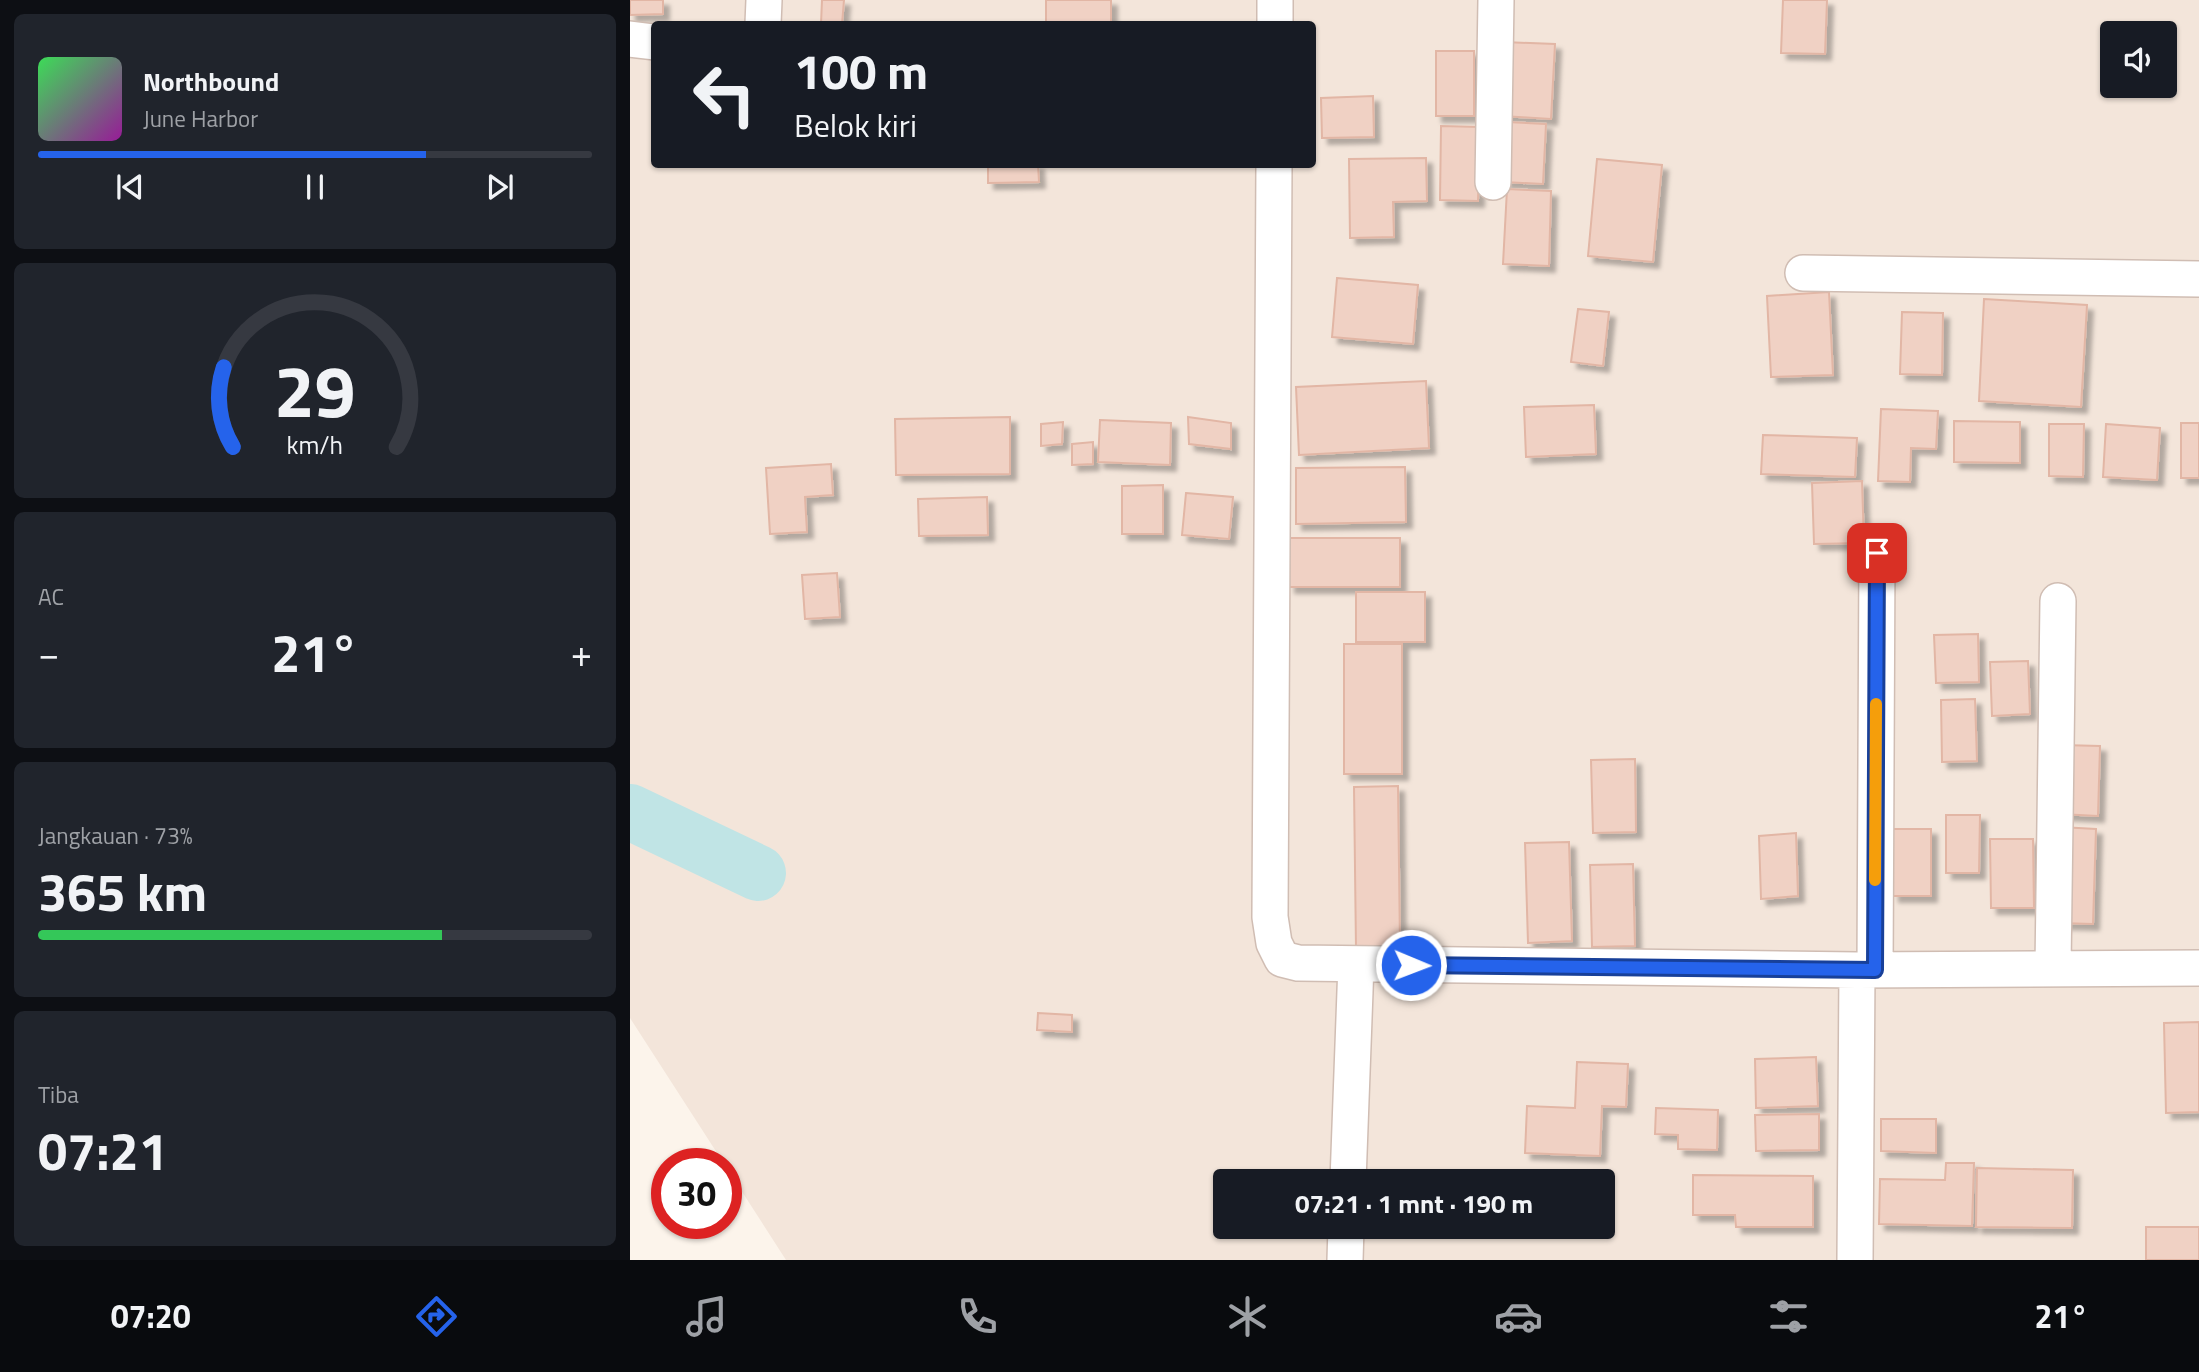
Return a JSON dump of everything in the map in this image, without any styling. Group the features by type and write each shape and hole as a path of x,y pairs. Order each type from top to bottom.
{"street":[{"path":"763,21 764,0"},
{"path":"1275,0 1275,21"},
{"path":"1493,182 1496,0"},
{"path":"630,39 651,42"},
{"path":"1274,168 1270,917 1276,952 1282,959 1298,963 1866,970 2199,968"},
{"path":"1803,273 2199,279"},
{"path":"1855,1260 1877,553"},
{"path":"2053,967 2058,601"},
{"path":"1348,1169 1356,964"},
{"path":"1345,1260 1346,1239"}],"shaded area":[{"path":"630,0 2199,0 2199,1260 786,1260 742,1192 742,1148 714,1148 630,1018"}],"building":[{"path":"630,0 663,0 663,14 630,15"},
{"path":"822,0 844,0 842,21 821,21"},
{"path":"1046,0 1111,0 1111,21 1046,21"},
{"path":"1783,0 1827,0 1825,54 1781,53"},
{"path":"1504,42 1555,44 1551,119 1501,116"},
{"path":"1436,51 1474,51 1474,116 1436,116"},
{"path":"1373,96 1374,137 1322,138 1321,98"},
{"path":"1507,122 1546,124 1543,184 1504,182"},
{"path":"1441,126 1480,127 1478,201 1440,200"},
{"path":"1426,158 1427,201 1393,202 1394,237 1350,238 1349,159"},
{"path":"1597,159 1662,165 1653,262 1588,256"},
{"path":"988,168 1038,168 1039,182 988,183"},
{"path":"1507,189 1551,191 1549,266 1503,264"},
{"path":"1337,278 1418,285 1413,344 1332,337"},
{"path":"1829,292 1833,375 1771,377 1767,296"},
{"path":"1984,299 2087,305 2081,407 1979,401"},
{"path":"1578,309 1609,312 1603,366 1571,362"},
{"path":"1902,312 1943,313 1942,375 1900,374"},
{"path":"1426,381 1429,448 1299,455 1296,387"},
{"path":"1594,405 1596,454 1526,457 1524,407"},
{"path":"1881,409 1938,411 1936,449 1911,448 1910,482 1878,481"},
{"path":"1010,417 1010,474 896,475 895,419"},
{"path":"1188,417 1231,423 1231,449 1189,444"},
{"path":"1100,420 1171,423 1170,465 1098,462"},
{"path":"1954,421 2020,422 2020,463 1954,462"},
{"path":"1063,422 1062,444 1041,446 1041,424"},
{"path":"2181,423 2199,423 2199,478 2181,478"},
{"path":"2049,424 2084,424 2083,477 2049,476"},
{"path":"2106,424 2160,428 2157,480 2103,477"},
{"path":"1763,435 1857,438 1855,477 1761,474"},
{"path":"1093,442 1093,464 1072,465 1072,444"},
{"path":"831,464 833,495 805,497 807,532 770,534 766,468"},
{"path":"1405,467 1406,522 1296,524 1296,468"},
{"path":"1862,481 1864,543 1814,544 1812,483"},
{"path":"1163,485 1163,534 1122,534 1122,486"},
{"path":"1186,493 1233,497 1229,539 1182,535"},
{"path":"987,497 988,535 919,536 918,499"},
{"path":"1289,538 1400,538 1400,587 1289,587"},
{"path":"837,573 840,617 805,619 802,575"},
{"path":"1356,592 1425,592 1425,642 1356,642"},
{"path":"1978,634 1979,682 1936,683 1934,635"},
{"path":"1344,644 1402,644 1402,774 1344,774"},
{"path":"2028,661 2030,714 1992,716 1990,662"},
{"path":"1975,699 1977,761 1942,762 1941,700"},
{"path":"2062,745 2100,746 2098,816 2060,814"},
{"path":"1635,759 1636,832 1593,833 1591,760"},
{"path":"1398,786 1400,948 1356,949 1354,787"},
{"path":"1946,815 1980,815 1979,873 1946,873"},
{"path":"2060,827 2096,829 2093,924 2058,923"},
{"path":"1893,829 1931,829 1931,896 1893,896"},
{"path":"1796,833 1798,896 1761,899 1759,836"},
{"path":"1990,839 2033,839 2034,908 1991,908"},
{"path":"1569,842 1572,941 1528,943 1525,843"},
{"path":"1633,864 1635,946 1592,947 1590,865"},
{"path":"1038,1013 1072,1015 1072,1032 1037,1030"},
{"path":"2199,1022 2199,1112 2166,1113 2164,1023"},
{"path":"1816,1057 1818,1106 1756,1108 1755,1059"},
{"path":"1577,1062 1628,1064 1626,1107 1602,1106 1600,1156 1525,1153 1527,1106 1575,1108"},
{"path":"1656,1108 1718,1110 1717,1150 1678,1149 1678,1135 1655,1134"},
{"path":"1819,1114 1819,1150 1756,1151 1755,1115"},
{"path":"1881,1119 1936,1119 1936,1153 1881,1151"},
{"path":"1946,1163 1974,1163 1972,1226 1879,1224 1880,1179 1945,1180"},
{"path":"1977,1168 2073,1170 2072,1228 1976,1227"},
{"path":"1693,1175 1813,1176 1813,1227 1736,1227 1735,1215 1693,1215"},
{"path":"2146,1227 2199,1227 2199,1260 2146,1260"}],"waterway":[{"path":"630,812 758,873"}],"slow traffic":[{"path":"1875,880 1876,704"}],"route":[{"path":"1411,965 1875,970 1877,553"}]}
